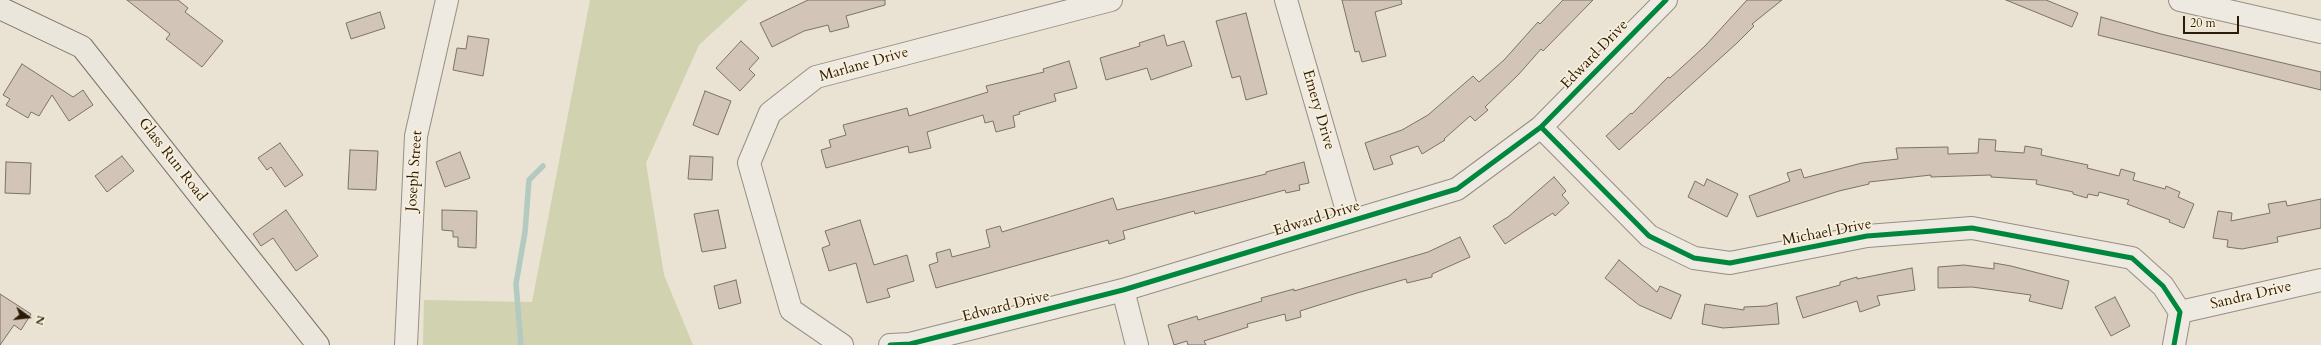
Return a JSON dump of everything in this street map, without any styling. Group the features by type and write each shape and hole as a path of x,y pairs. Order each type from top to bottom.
{"main road":[{"name":"Glass Run Road","path":"0,8 82,47 318,345"}],"street":[{"name":"Joseph Street","path":"406,345 416,136 448,0"},
{"name":"Marlane Drive","path":"842,345 791,310 749,163 770,113 816,77 1111,0"},
{"name":"Emery Drive","path":"1286,0 1350,221"},
{"name":"Edward Drive","path":"900,344 1123,290 1457,189 1542,127 1666,0"},
{"path":"2180,0 2321,32"},
{"name":"Michael Drive","path":"1542,127 1649,236 1694,258 1730,263 1866,236 1972,228 2132,258 2163,286 2180,312"},
{"name":"Sandra Drive","path":"2180,312 2321,280"},
{"path":"1123,290 1137,345"},
{"path":"2174,345 2180,312"}],"green space":[{"path":"590,0 748,0 699,45 646,163 664,275 693,345 423,345 424,300 532,302"}],"building":[{"path":"127,0 178,0 188,8 185,12 223,41 202,67 166,39 170,34"},
{"path":"808,0 885,0 885,5 846,16 849,27 830,32 828,25 804,31 772,47 760,23"},
{"path":"1342,0 1401,0 1402,4 1375,12 1386,56 1362,62 1359,51 1355,52"},
{"path":"1563,0 1593,0 1543,51 1541,49 1519,74 1485,107 1488,110 1475,121 1470,116 1444,139 1445,140 1422,154 1418,146 1390,156 1393,164 1374,170 1365,143 1402,130 1428,115 1473,76 1479,82 1504,60 1538,22 1540,24"},
{"path":"1747,0 1782,0 1752,24 1754,26 1737,43 1619,150 1606,136 1631,113 1632,114 1668,77 1670,78 1705,46"},
{"path":"2006,0 2046,0 2078,13 2072,27"},
{"path":"380,12 385,28 351,39 346,23"},
{"path":"1246,13 1267,94 1246,100 1240,76 1232,78 1216,21"},
{"path":"2101,17 2161,34 2321,72 2321,90 2098,35"},
{"path":"1164,35 1167,46 1184,41 1192,66 1151,80 1147,68 1106,80 1100,58 1140,46 1139,43"},
{"path":"468,36 489,39 483,76 453,70 457,48 466,49"},
{"path":"741,41 759,58 749,69 755,75 740,91 716,68"},
{"path":"1069,61 1077,88 1054,94 1056,101 1019,112 1020,114 1013,116 1015,127 996,132 993,121 985,123 983,115 927,132 931,148 909,153 908,146 826,168 821,150 831,147 829,140 846,135 843,125 907,108 909,116 988,92 986,86 1044,72 1043,69"},
{"path":"22,64 73,97 83,90 93,105 69,121 52,95 39,116 31,112 28,118 6,105 10,99 3,95"},
{"path":"705,91 731,101 718,135 693,125"},
{"path":"1979,139 1996,140 1995,151 2024,153 2025,146 2042,149 2041,155 2088,165 2087,168 2119,176 2121,169 2135,173 2133,180 2165,189 2166,186 2180,192 2178,197 2194,204 2184,228 2169,222 2170,220 2127,204 2129,200 2099,192 2098,196 2088,194 2087,198 2073,194 2073,192 2036,184 2037,180 1991,177 1991,175 1931,177 1931,175 1869,182 1869,184 1839,191 1757,217 1749,196 1790,181 1787,173 1801,169 1804,178 1862,163 1898,159 1896,148 1948,147 1948,154 1978,153"},
{"path":"280,143 303,175 285,187 271,167 267,170 258,158"},
{"path":"350,150 378,151 376,190 348,189"},
{"path":"460,152 470,178 445,187 436,162"},
{"path":"122,156 134,171 107,192 95,176"},
{"path":"690,156 713,157 712,180 688,179"},
{"path":"6,162 31,163 30,194 5,193"},
{"path":"1304,162 1309,183 1299,185 1300,190 1286,193 1285,190 1195,214 1194,211 1123,231 1125,239 1109,244 1108,240 936,288 929,265 938,262 936,253 950,249 952,257 990,247 986,230 1000,226 1002,232 1113,198 1117,210 1266,174 1266,172"},
{"path":"1554,177 1566,191 1562,195 1569,203 1555,216 1553,213 1505,244 1493,226 1508,217"},
{"path":"1707,179 1738,194 1727,217 1688,197 1695,181 1704,186"},
{"path":"2321,199 2321,228 2277,237 2278,242 2242,249 2227,247 2228,240 2213,238 2218,211 2232,213 2231,221 2270,213 2268,204 2286,201 2287,206"},
{"path":"286,210 318,256 296,271 273,238 261,246 253,234"},
{"path":"442,210 477,211 476,248 458,247 458,237 453,237 453,231 442,230"},
{"path":"718,210 726,248 702,252 694,214"},
{"path":"860,220 874,265 907,255 914,281 887,289 890,297 867,303 856,263 829,271 822,248 830,245 825,231"},
{"path":"1460,237 1470,257 1432,274 1432,277 1407,283 1406,279 1357,293 1300,311 1301,317 1286,321 1285,314 1247,324 1248,327 1204,341 1206,345 1188,345 1187,341 1174,345 1168,325 1197,316 1198,320 1262,301 1261,298 1294,289 1294,291 1428,252"},
{"path":"1619,260 1657,292 1660,286 1681,295 1671,319 1639,305 1605,278"},
{"path":"1994,263 2069,281 2062,309 2029,301 2031,295 1972,287 1938,288 1938,267 1964,265 1994,269"},
{"path":"1912,268 1915,290 1877,296 1880,305 1860,312 1857,301 1803,318 1796,297 1840,285 1840,282 1857,277 1857,279"},
{"path":"736,280 741,303 719,309 714,286"},
{"path":"0,294 31,314 21,330 14,325 0,345"},
{"path":"2115,297 2130,326 2111,336 2095,307"},
{"path":"1777,303 1779,324 1723,328 1702,324 1705,304 1744,310 1744,307 1767,306"}],"waterway":[{"path":"521,345 516,284 525,232 529,180 543,166"}],"cycle path":[{"path":"890,345 910,344 1123,290 1457,189 1541,127 1666,0"},
{"path":"1541,127 1649,236 1694,258 1730,263 1867,236 1972,228 2132,258 2163,286 2180,312 2174,345"}]}
